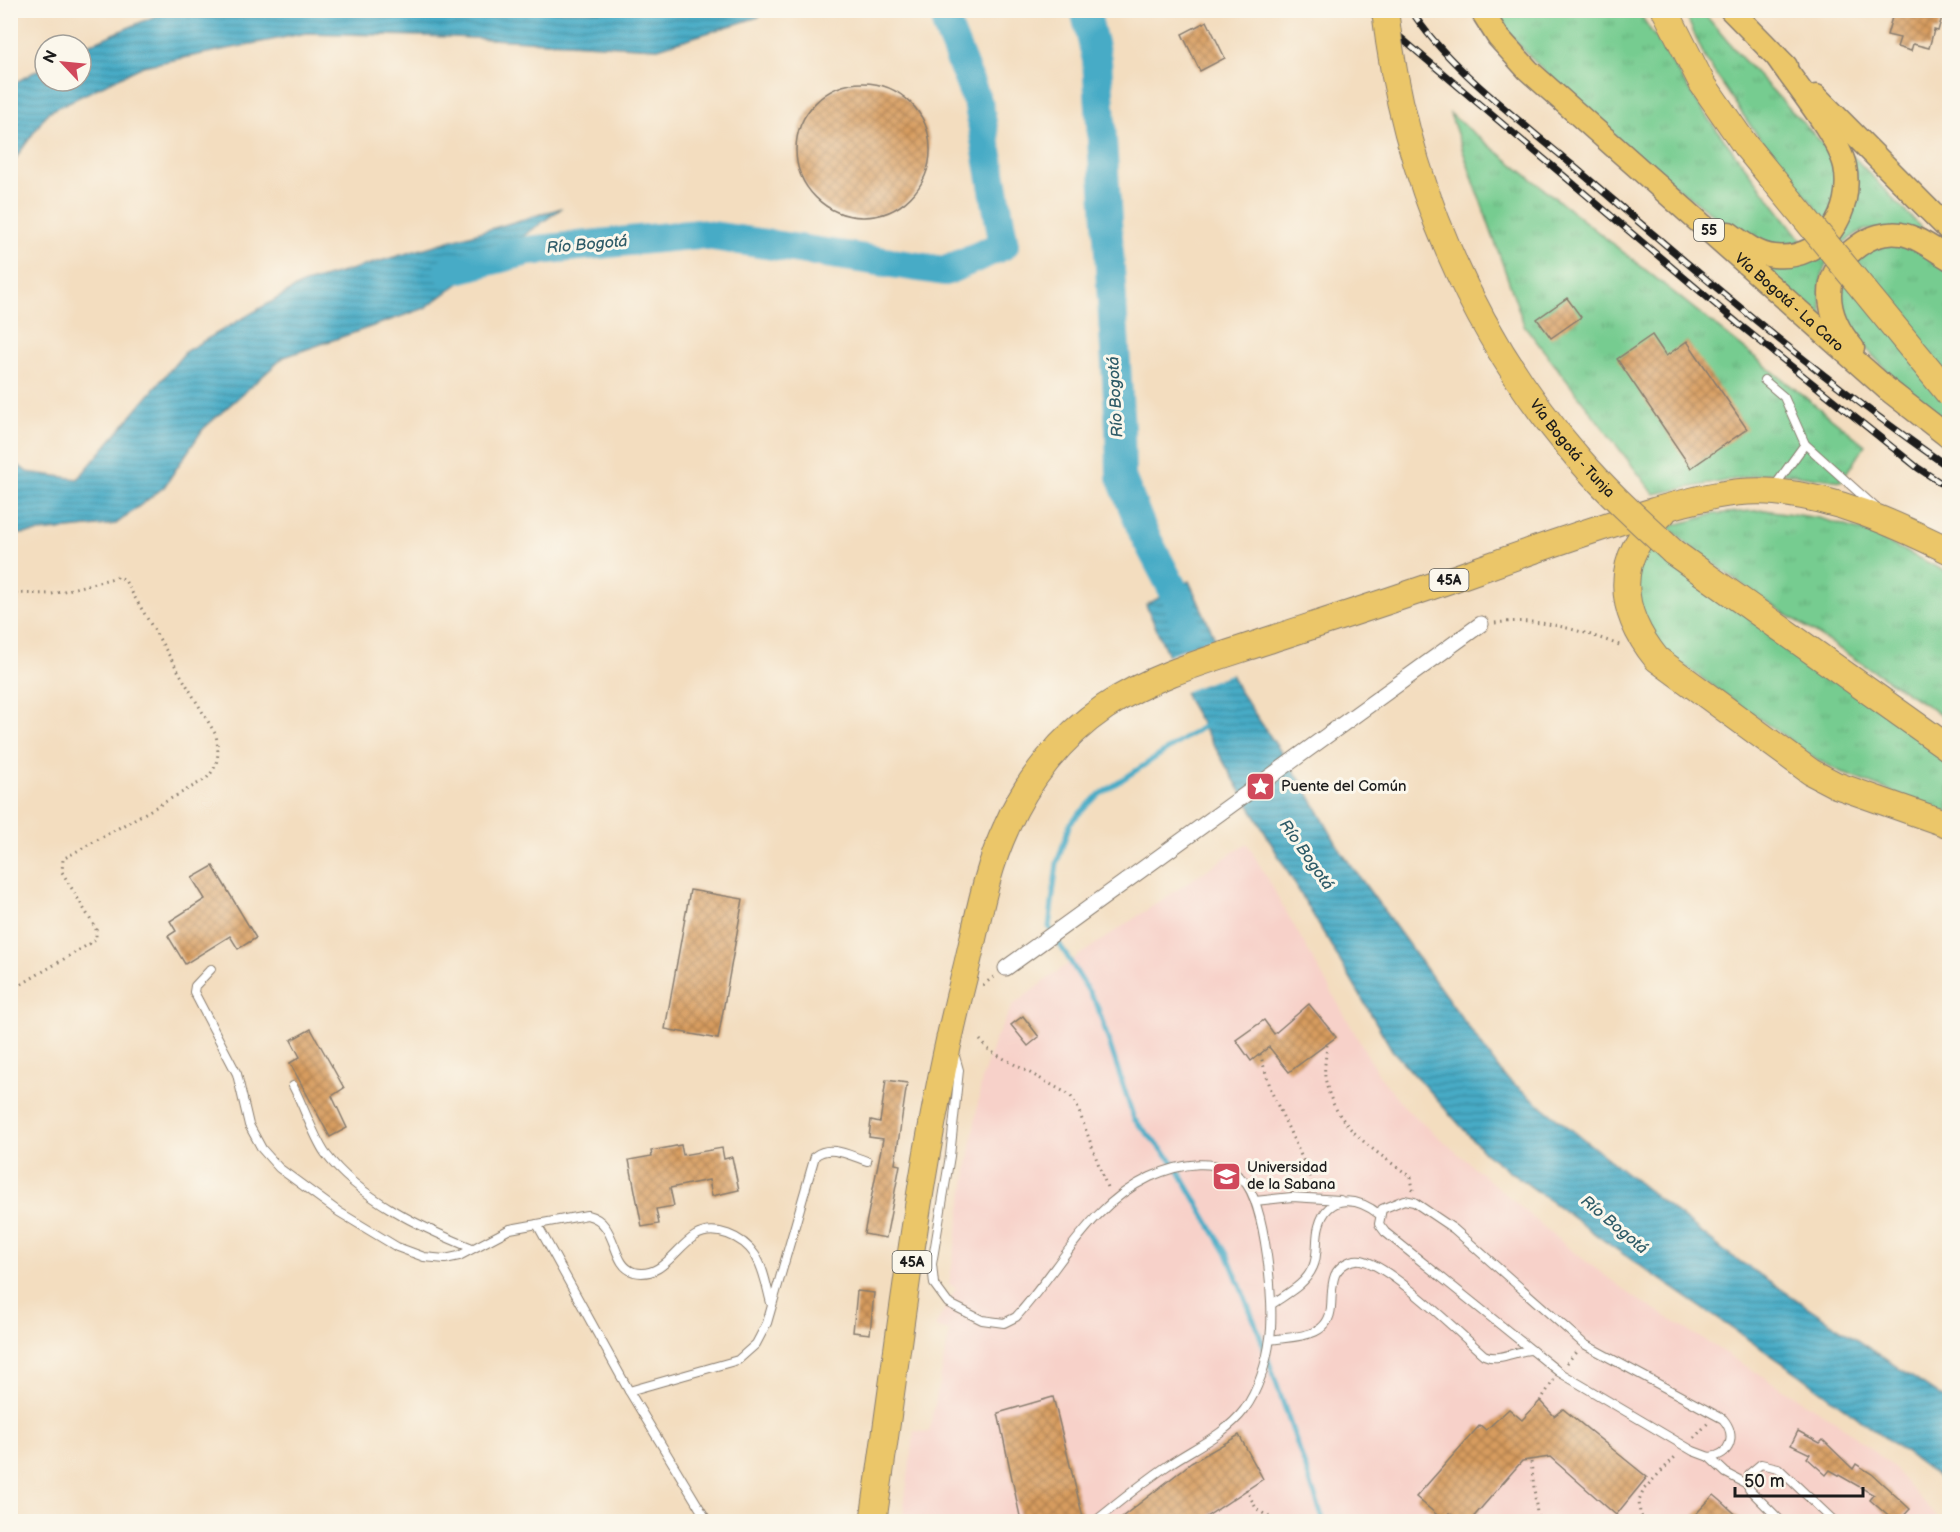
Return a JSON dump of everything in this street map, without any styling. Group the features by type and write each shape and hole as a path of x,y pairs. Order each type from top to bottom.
{"highway":[{"name":"Vía Bogotá - Tunja","path":"1385,10 1401,110 1419,174 1442,236 1469,296 1502,353 1538,408 1579,459 1617,500 1673,552 1944,743"},
{"path":"1665,10 1702,83 1745,145 1950,395"},
{"name":"45A","path":"873,1521 931,1137 950,1034 998,847 1027,787 1041,767 1083,724 1105,707 1154,681 1228,654 1455,579 1592,529 1727,494 1771,491 1843,504 1892,522 1950,551"},
{"path":"1670,507 1653,522 1636,543 1630,558 1625,589 1630,614 1640,638 1657,659 1811,772 1836,785 1950,825"}],"main road":[{"name":"Vía Bogotá - La Caro","path":"1481,10 1513,55 1887,389 1950,438"},
{"path":"1731,10 1950,231"},
{"path":"1607,139 1751,249 1773,256 1793,256 1814,248 1839,222 1845,201 1844,164 1832,139 1777,57"},
{"path":"1887,389 1846,340 1836,324 1829,298 1832,275 1842,257 1861,243 1881,234 1902,234 1922,241 1950,259"}],"street":[{"path":"1006,969 1481,624"}],"lane":[{"path":"1764,380 1772,384 1784,397 1805,444 1892,522"},
{"path":"1771,491 1805,444"},
{"path":"211,969 195,986 194,992 237,1074 249,1125 262,1149 279,1168 339,1212 397,1247 424,1257 445,1259 459,1256 510,1229 587,1215 594,1216 614,1239 621,1263 632,1271 645,1273 671,1261 694,1236 709,1232 729,1234 756,1256 771,1303"},
{"path":"950,1034 959,1070 950,1156 932,1264 934,1284 941,1297 948,1303 993,1323 1004,1323 1016,1317 1087,1225 1112,1201 1131,1187 1167,1170 1196,1164 1209,1164 1232,1171 1249,1186 1260,1215 1272,1304 1269,1343 1259,1381 1243,1412 1229,1425 1164,1468 1095,1521"},
{"path":"293,1086 324,1151 339,1168 397,1214 472,1248"},
{"path":"629,1391 738,1360 756,1344 767,1323 815,1156 822,1151 834,1150 867,1161"},
{"path":"1255,1201 1292,1197 1344,1200 1364,1203 1380,1215"},
{"path":"1272,1304 1301,1286 1308,1276 1316,1259 1319,1224 1329,1208 1344,1200"},
{"path":"1708,1457 1725,1452 1732,1439 1729,1425 1717,1414 1584,1344 1454,1229 1414,1202 1404,1200 1391,1203 1382,1209 1379,1224 1390,1237 1559,1372 1685,1446 1708,1457 1726,1473 1747,1484"},
{"path":"537,1224 629,1391 708,1521"},
{"path":"1269,1343 1314,1334 1323,1328 1331,1310 1335,1276 1340,1267 1363,1260 1389,1275 1484,1355 1498,1358 1515,1351 1531,1350"},
{"path":"1782,1521 1751,1493 1747,1484 1749,1474 1754,1467 1764,1463 1773,1464 1835,1521"}],"path":[{"path":"10,593 52,594 118,577 124,579 216,735 219,754 215,769 206,779 63,859 62,872 98,936 96,940 10,991"},
{"path":"1481,624 1525,619 1546,623 1600,638 1657,659"},
{"path":"980,1040 990,1051 1070,1095 1077,1106 1112,1201"},
{"path":"1327,1045 1325,1080 1332,1102 1348,1126 1370,1149 1411,1177 1414,1202"},
{"path":"1260,1054 1272,1093 1321,1198"},
{"path":"1645,1521 1640,1514 1641,1494 1717,1414"},
{"path":"1531,1462 1538,1521"},
{"path":"1246,1489 1257,1510 1279,1521"}],"shaded area":[{"name":"Universidad de la Sabana","path":"1247,843 1378,1074 1407,1110 1572,1251 1634,1297 1840,1424 1890,1465 1940,1521 902,1522 914,1431 929,1432 950,1331 935,1327 956,1288 949,1284 982,1078 995,1040 1013,1005 1078,956"}],"green space":[{"path":"1494,11 1638,11 1707,117 1802,241 1768,245 1757,241 1698,203 1657,172 1573,99 1509,33"},
{"path":"1684,11 1702,11 1740,56 1823,144 1839,176 1838,201 1827,222 1752,128 1706,60"},
{"path":"1450,114 1865,445 1841,481 1775,472 1654,494 1524,325"},
{"path":"1847,150 1930,237 1865,230 1839,247 1831,255 1822,276 1821,298 1824,321 1759,265 1852,213 1857,181"},
{"path":"1886,243 1910,245 1949,270 1949,425 1901,384 1868,350 1844,315 1838,298 1840,279 1845,271 1860,257"},
{"path":"1765,510 1819,518 1866,532 1949,573 1949,720 1758,596 1687,544 1668,527 1714,514"},
{"path":"1648,542 1949,759 1949,813 1845,774 1818,760 1659,648 1638,617 1636,567"}],"water":[{"path":"167,10 762,11 759,17 658,48 455,37 306,33 143,66 93,90 93,43"},
{"path":"33,73 33,93 87,93 48,112 11,165 11,85"},
{"path":"562,208 425,308 284,357 203,429 164,487 116,524 11,535 11,459 27,472 78,479 186,351 302,284"},
{"path":"1189,581 1238,689 1304,786 1342,853 1504,1076 1723,1250 1949,1402 1949,1493 1938,1477 1800,1375 1610,1245 1485,1153 1392,1050 1188,701 1146,605"}],"pier":[{"path":"1218,637 1233,673 1181,693 1165,656"}],"building":[{"path":"1894,10 1944,10 1938,31 1934,30 1929,48 1913,44 1911,51 1897,47 1900,38 1887,35"},
{"path":"1207,21 1225,58 1200,71 1182,34"},
{"path":"863,83 889,88 911,102 925,124 930,150 925,176 911,198 889,212 863,217 837,212 815,198 801,176 796,150 801,124 815,102 837,88"},
{"path":"1567,298 1581,317 1551,338 1537,319"},
{"path":"1652,335 1666,356 1687,341 1747,429 1691,468 1617,359"},
{"path":"213,866 256,938 238,949 230,936 185,964 168,936 176,931 170,921 205,899 192,878"},
{"path":"690,890 743,899 718,1039 665,1029"},
{"path":"1309,1004 1336,1037 1289,1072 1269,1047 1251,1061 1236,1040 1264,1020 1274,1034"},
{"path":"1023,1016 1039,1037 1028,1046 1011,1025"},
{"path":"311,1029 344,1088 332,1096 347,1128 330,1137 290,1063 300,1057 291,1040"},
{"path":"886,1080 907,1083 895,1164 900,1165 886,1238 864,1234 883,1139 869,1137 871,1120 880,1122"},
{"path":"681,1145 683,1155 722,1148 724,1159 732,1157 739,1190 712,1196 709,1180 670,1188 674,1206 656,1209 659,1224 642,1227 629,1160 652,1156 651,1151"},
{"path":"857,1291 874,1293 870,1334 853,1332"},
{"path":"1053,1397 1084,1521 1021,1521 998,1413"},
{"path":"1540,1401 1554,1416 1563,1409 1647,1477 1616,1515 1550,1457 1522,1461 1470,1521 1460,1521 1449,1513 1443,1520 1416,1497 1480,1425 1486,1430 1509,1409 1522,1420"},
{"path":"1798,1431 1820,1443 1823,1440 1853,1469 1856,1464 1872,1474 1910,1509 1899,1521 1894,1521 1870,1500 1874,1495 1830,1470 1826,1475 1807,1458 1810,1454 1791,1445"},
{"path":"1239,1435 1263,1479 1200,1521 1117,1521 1191,1463"},
{"path":"1714,1495 1720,1500 1743,1521 1689,1521"}],"waterway":[{"name":"Río Bogotá","path":"449,271 528,251 699,234 945,271 1004,245 979,106 947,26 950,10"},
{"name":"Río Bogotá","path":"1085,10 1097,60 1121,477 1143,532 1178,599 1186,629"},
{"path":"1208,723 1096,797 1070,823 1057,863 1049,927 1097,1005 1134,1119 1174,1163 1228,1256 1259,1333 1324,1522"}],"railway":[{"path":"1368,10 1740,325 1918,468 1950,489"},
{"path":"1411,10 1443,51 1507,111 1804,359 1900,433 1950,468"}],"place":[{"name":"Puente del Común","path":"1260,786"},
{"name":"Universidad de la Sabana","path":"1226,1176"}]}
